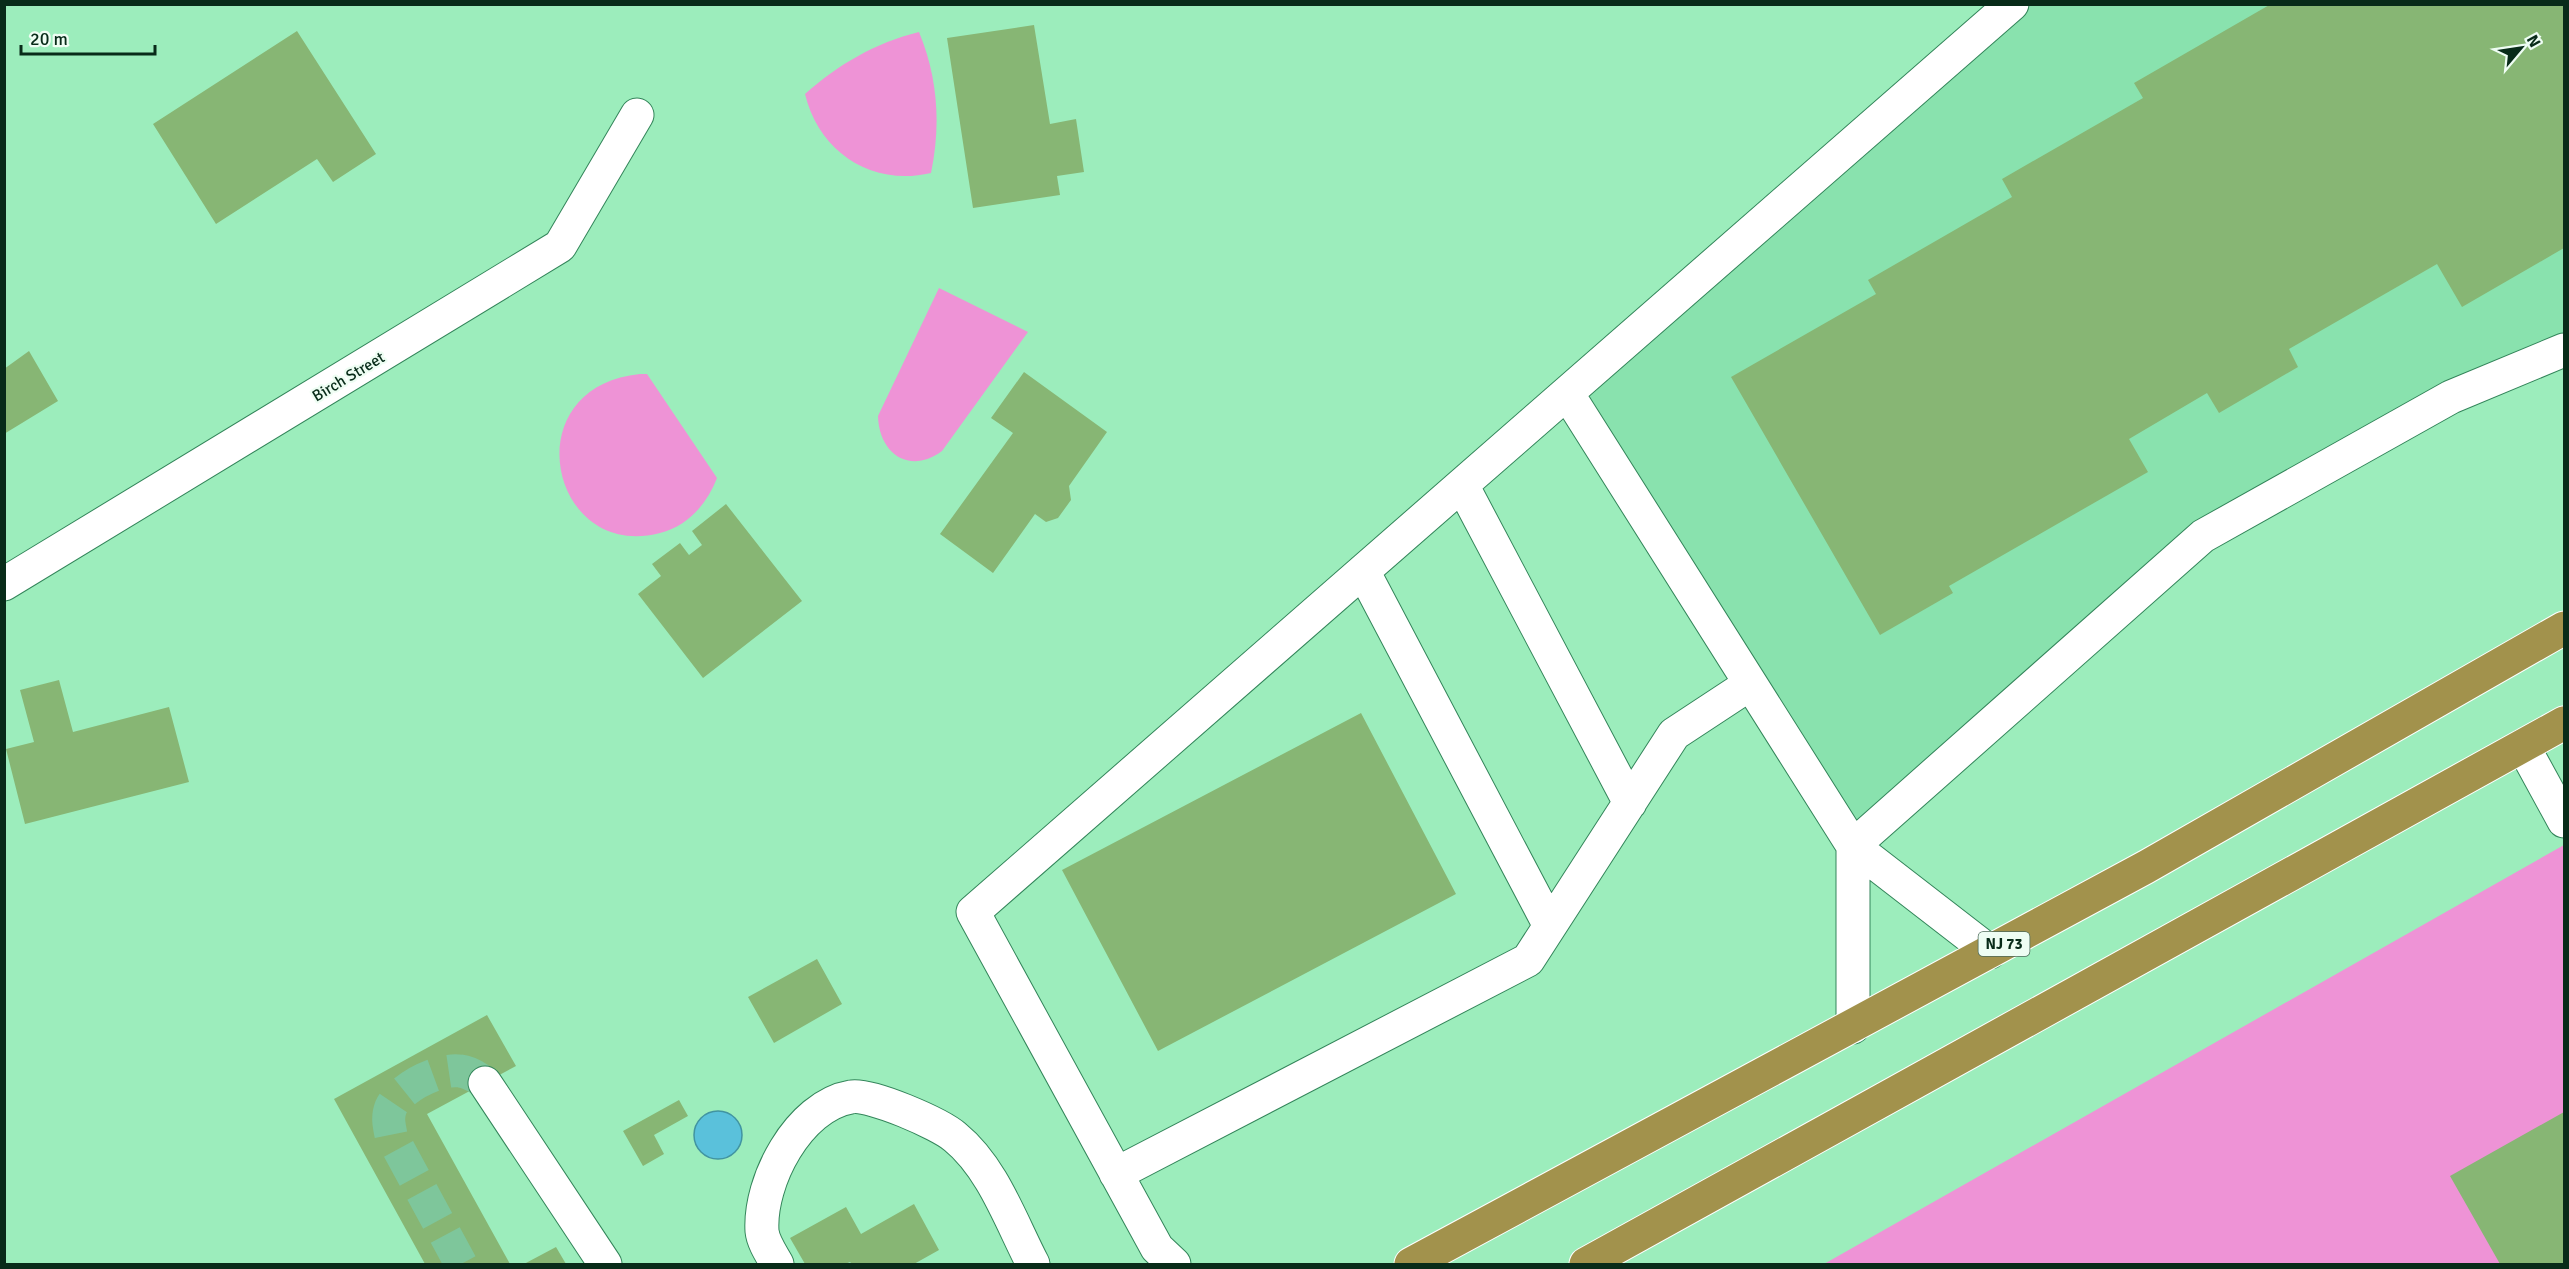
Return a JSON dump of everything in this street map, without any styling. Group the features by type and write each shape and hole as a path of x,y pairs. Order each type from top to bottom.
{"highway":[{"name":"NJ 73","path":"1411,1264 2146,867 2565,628"},
{"path":"1586,1264 2565,723"}],"street":[{"path":"1174,1264 1157,1248 973,912 2012,4"},
{"name":"Birch Street","path":"4,584 560,246 637,115"},
{"path":"1853,1027 1853,846 2203,536 2451,397 2565,350"},
{"path":"1566,393 1853,846 1990,952"},
{"path":"1462,485 1630,802"},
{"path":"1363,571 1550,926"},
{"path":"1116,1174 1528,960 1674,734 1750,684"},
{"path":"2523,746 2565,821"},
{"path":"484,1083 605,1264"},
{"path":"777,1264 762,1233 769,1180 788,1144 824,1107 852,1096 905,1110 955,1137 987,1175 1033,1264"}],"shaded area":[{"path":"2012,5 2564,5 2564,350 2203,536 1853,846 1567,393"},
{"path":"919,32 930,67 936,102 936,137 931,173 909,176 888,175 851,160 835,148 822,133 812,115 805,94 831,73 858,56 887,42"},
{"path":"939,288 1028,332 942,451 919,461 908,460 898,457 890,450 884,441 878,416"},
{"path":"647,374 717,478 702,505 679,525 660,533 622,535 592,522 572,499 561,469 561,438 574,408 600,386"},
{"path":"2564,845 2564,1264 1824,1264"}],"water":[{"path":"718,1111 735,1118 742,1135 735,1152 718,1159 701,1152 694,1135 701,1118"}],"building":[{"path":"2271,4 2564,4 2564,248 2462,307 2437,264 2289,349 2298,367 2219,413 2207,393 2129,439 2148,472 1949,586 1953,593 1880,635 1731,377 1876,294 1868,280 2012,197 2002,179 2143,98 2134,83"},
{"path":"1034,25 1050,124 1076,119 1084,172 1057,176 1060,195 973,208 947,38"},
{"path":"297,31 376,154 333,182 317,159 216,224 153,124"},
{"path":"29,351 58,401 4,434 4,369"},
{"path":"1024,372 1107,432 1069,486 1071,500 1058,518 1046,522 1035,514 993,573 940,534 1013,433 991,418"},
{"path":"726,504 802,601 703,678 638,594 661,576 652,564 680,543 689,555 702,545 692,531"},
{"path":"59,680 73,732 169,707 189,782 25,824 6,749 34,742 20,690"},
{"path":"1361,713 1456,894 1158,1051 1062,870"},
{"path":"817,959 842,1004 774,1043 748,997"},
{"path":"487,1015 516,1066 427,1114 510,1264 425,1264 334,1099"},
{"path":"679,1100 688,1116 654,1135 664,1154 643,1166 623,1131"},
{"path":"2564,1112 2564,1264 2500,1264 2450,1176"},
{"path":"914,1204 939,1250 914,1264 852,1264 850,1262 805,1264 790,1238 846,1207 861,1234"},
{"path":"556,1247 566,1264 524,1264"}],"tunnel":[{"path":"461,1264 391,1135 389,1114 391,1107 403,1093 411,1086 431,1076 451,1071 463,1072 485,1083"}]}
